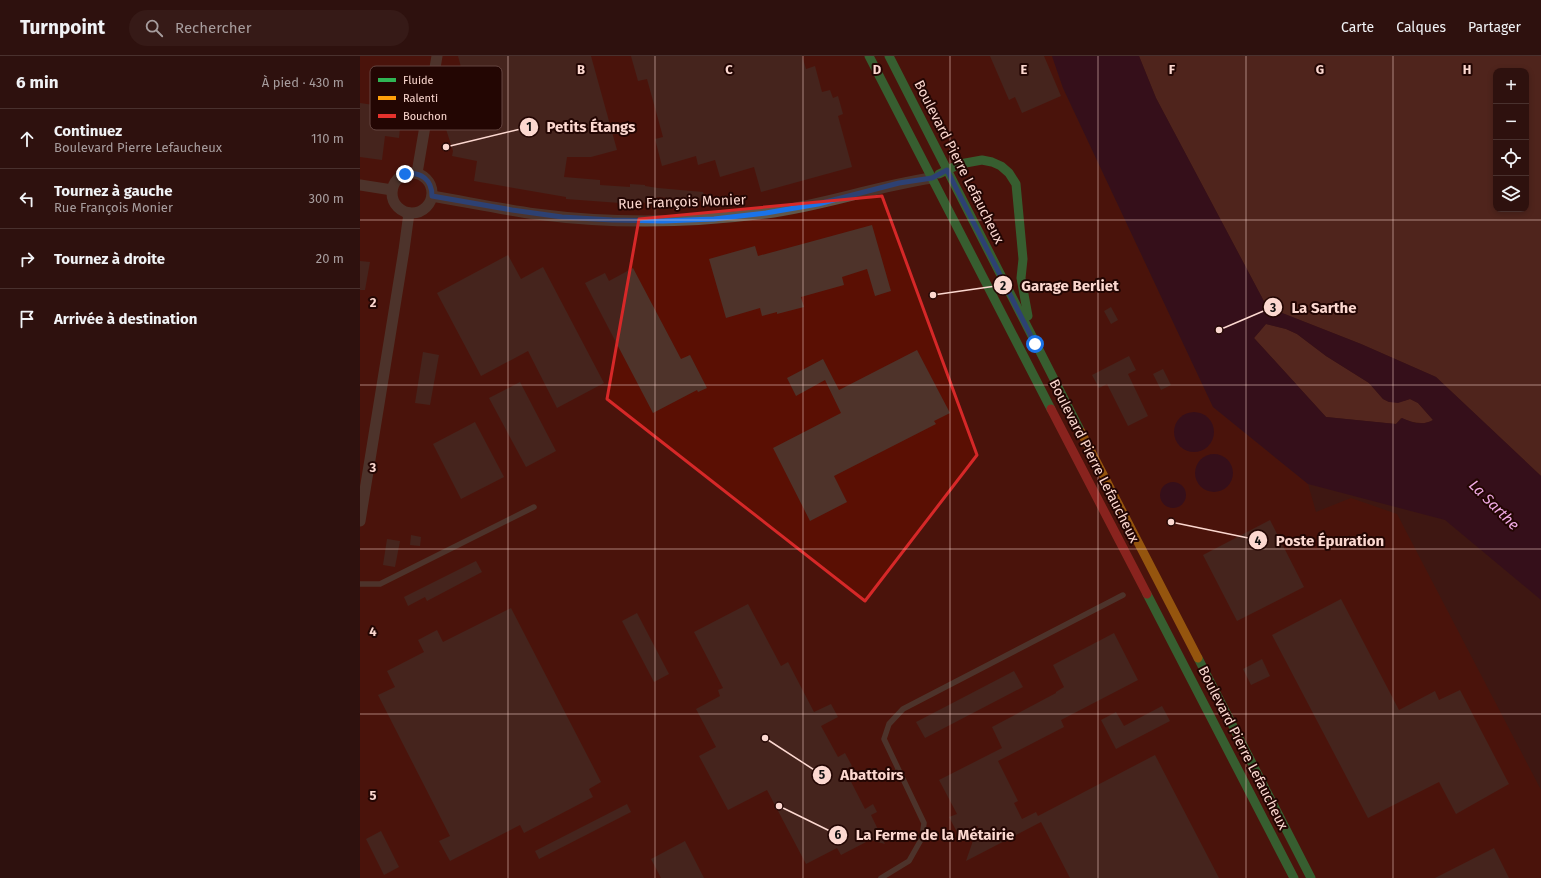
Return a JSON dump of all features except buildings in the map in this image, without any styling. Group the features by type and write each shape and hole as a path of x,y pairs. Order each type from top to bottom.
{"main road":[{"name":"Boulevard Pierre Lefaucheux","path":"868,56 1294,878"},
{"name":"Boulevard Pierre Lefaucheux","path":"889,56 1035,344 1311,878"},
{"path":"932,178 947,170 968,163 984,160 1000,164 1012,176 1016,184 1023,259 1022,278 1024,297 1035,344"}],"street":[{"path":"435,66 437,56"},
{"path":"416,173 424,130"},
{"path":"416,173 424,177 429,182 432,188 432,196 427,206 422,211 409,213 402,211 397,207 392,190 399,177 405,174 416,173"},
{"name":"Rue François Monier","path":"432,196 562,217 663,221 714,219 766,213 818,204 899,183 932,178"},
{"path":"360,185 392,190"},
{"path":"360,521 409,213"}],"lane":[{"path":"360,584 380,584 534,507"},
{"path":"881,878 909,860 922,838 924,823 884,739 889,724 903,709 1124,595"}],"highlighted area":[{"path":"882,196 977,455 865,601 607,399 639,219"}],"shaded area":[{"path":"360,56 1052,56 1063,88 1213,407 1308,484 1316,512 1351,498 1397,514 1541,790 1541,878 360,878"},
{"path":"1139,56 1541,56 1541,476 1436,377 1361,344 1267,307 1156,98"},
{"path":"1266,324 1286,329 1297,334 1326,356 1369,383 1383,399 1389,402 1410,399 1418,403 1433,420 1421,423 1401,418 1396,424 1326,417 1254,338"}],"water":[{"name":"La Sarthe","path":"1052,56 1139,56 1156,98 1267,307 1361,344 1436,377 1541,476 1541,600 1445,520 1308,484 1213,407 1063,88","holes":["1266,324 1286,329 1297,334 1326,356 1369,383 1383,399 1389,402 1398,403 1410,399 1418,403 1433,420 1425,423 1418,423 1402,418 1396,424 1326,417 1254,338"]},
{"path":"1198,412 1205,415 1211,421 1214,432 1213,440 1205,449 1198,452 1190,452 1183,449 1175,440 1174,428 1177,421 1186,413"},
{"path":"1210,454 1218,454 1228,459 1232,466 1232,480 1228,487 1218,492 1210,492 1200,487 1198,484 1195,477 1195,469 1200,459 1203,457"},
{"path":"1173,482 1182,486 1186,495 1182,504 1173,508 1164,504 1160,495 1164,486"}],"traffic: fast":[{"path":"869,56 1051,409"},
{"path":"889,56 1081,432"},
{"path":"939,174 960,164 982,160 1001,166 1009,173 1016,184 1023,259 1021,278 1028,316"},
{"path":"1147,594 1294,878"},
{"path":"1198,658 1311,878"}],"traffic: slow":[{"path":"1081,432 1198,658"}],"traffic: jam":[{"path":"1051,409 1147,594"}],"place":[{"name":"Petits Étangs","path":"446,147"},
{"name":"Garage Berliet","path":"933,295"},
{"name":"La Sarthe","path":"1219,330"},
{"name":"Poste Épuration","path":"1171,522"},
{"name":"Abattoirs","path":"765,738"},
{"name":"La Ferme de la Métairie","path":"779,806"}],"route":[{"path":"405,174 416,173 424,177 432,188 432,196 448,199 562,217 663,221 714,219 766,213 818,204 899,183 932,178 947,170 1035,344"}]}
